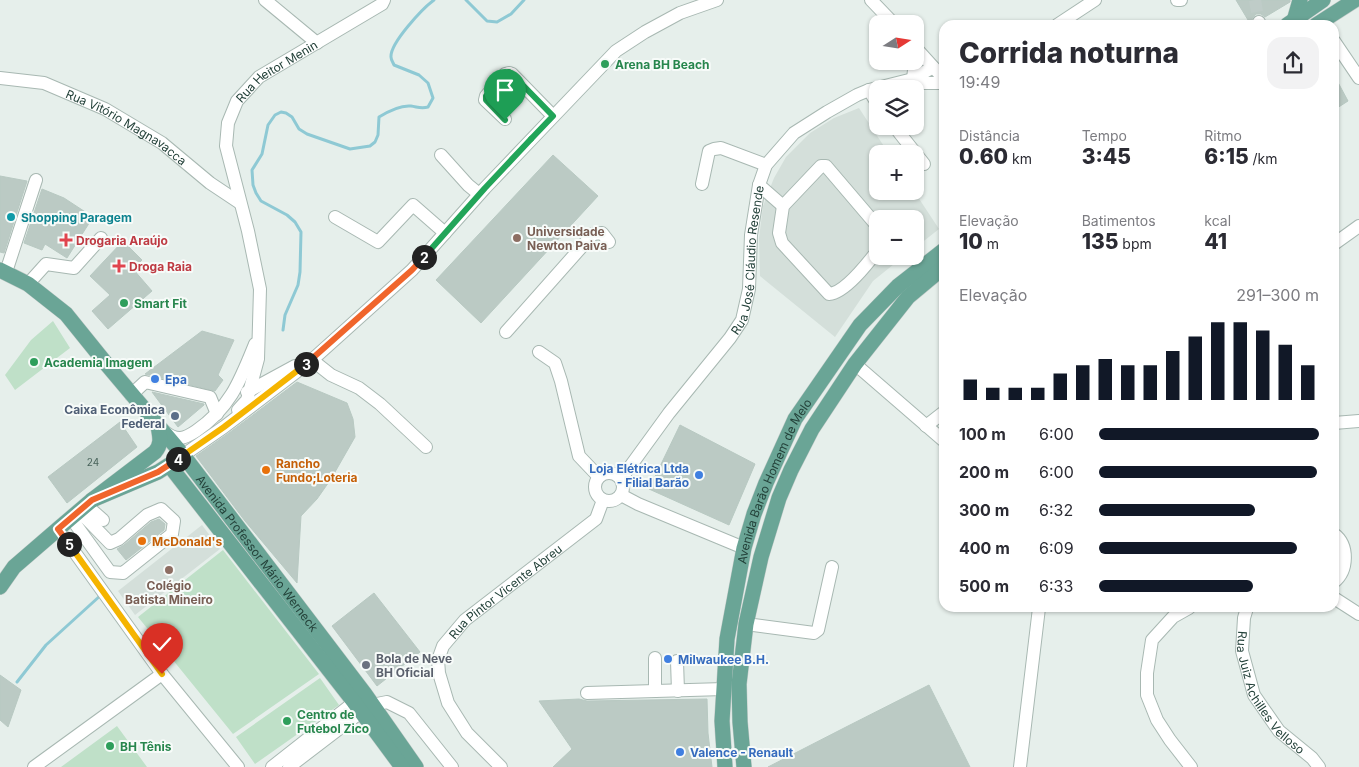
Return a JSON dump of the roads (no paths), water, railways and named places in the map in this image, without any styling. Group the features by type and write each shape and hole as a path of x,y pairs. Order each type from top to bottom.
{"main road":[{"path":"1292,20 1300,0"},
{"path":"1327,20 1355,0"},
{"path":"1295,20 1318,1"},
{"name":"Avenida Barão Homem de Melo","path":"726,767 722,721 727,639 744,548 766,483 795,419 860,325 898,286 939,254"},
{"name":"Avenida Professor Mário Werneck","path":"3,271 28,284 66,314 183,455 363,703 402,767"},
{"name":"Avenida Barão Homem de Melo","path":"744,767 739,684 746,624 771,526 791,470 812,429 856,364 908,297 939,271"},
{"path":"856,364 852,355 851,342 860,325"},
{"path":"0,588 14,568 58,529 155,452 159,447 160,441 158,426"},
{"path":"82,509 169,465"},
{"name":"Avenida Professor Mário Werneck","path":"169,465 416,767"},
{"path":"744,548 756,582"}],"street":[{"path":"265,0 317,43"},
{"path":"169,465 224,427 312,360 412,270 441,230 479,194 616,51 645,32 680,13 717,0"},
{"path":"871,0 885,15"},
{"path":"1065,20 1095,0"},
{"name":"Rua Heitor Menin","path":"224,427 247,400 251,389 258,358 260,289 226,146 228,123 237,101 259,77 317,43 382,1"},
{"path":"1318,1 1322,20"},
{"path":"1339,49 1359,78"},
{"path":"924,57 939,74"},
{"name":"Rua José Cláudio Resende","path":"909,80 933,67"},
{"path":"505,120 486,100 486,96 505,74 509,72 553,116"},
{"name":"Rua Vitório Magnavacca","path":"0,78 44,83 105,109 162,143 210,183 240,203"},
{"name":"Rua José Cláudio Resende","path":"924,82 939,83"},
{"name":"Rua José Cláudio Resende","path":"621,479 669,413 730,338 742,320 749,289 751,235 759,185 766,164 794,133 827,112 868,90"},
{"path":"901,135 909,145"},
{"path":"702,184 707,156 709,151 714,148 721,148 766,164"},
{"path":"441,154 468,185 479,194"},
{"path":"869,216 826,166 821,166 783,206 779,233 782,243 829,294 836,293 858,275 869,261"},
{"path":"210,183 224,182 232,174"},
{"path":"3,271 36,180"},
{"path":"759,185 783,206"},
{"path":"335,217 378,242 413,205 441,230"},
{"path":"1339,240 1359,226"},
{"path":"506,332 593,234 602,233 609,242"},
{"path":"28,284 46,264 74,268 101,238"},
{"name":"Rua Heitor Menin","path":"158,426 173,438 185,438 207,424 221,410 241,379 259,335"},
{"path":"539,352 554,363 561,381 579,456 599,478"},
{"path":"258,358 267,369 289,368"},
{"path":"131,394 145,382 210,397 221,410 251,389 289,368 312,360"},
{"path":"312,360 331,375 359,388 380,404 426,447"},
{"path":"856,364 939,437"},
{"path":"926,426 939,416"},
{"path":"1339,423 1359,421"},
{"path":"612,473 621,479 623,484 622,495 613,501 603,500 595,491 599,478 603,474 612,473"},
{"path":"622,495 638,504 744,548"},
{"name":"Rua Pintor Vicente Abreu","path":"501,767 467,733 448,703 439,673 438,660 443,646 466,620 596,519 603,500"},
{"path":"161,508 174,521 172,534 123,573 110,572 82,509 110,543 119,539 147,514 161,508"},
{"path":"82,509 103,520"},
{"path":"58,529 162,674 238,767"},
{"path":"1339,538 1344,549 1345,562 1339,578"},
{"path":"746,624 814,633 818,630 832,567"},
{"path":"1339,601 1359,614"},
{"path":"1020,767 1039,612"},
{"path":"1182,612 1173,617 1152,640 1147,673 1147,695 1157,720 1191,767"},
{"name":"Rua Juiz Achilles Velloso","path":"1246,612 1242,651 1254,695 1280,730 1312,758 1319,767"},
{"path":"655,658 655,691"},
{"path":"677,661 678,691"},
{"path":"34,767 162,674"},
{"path":"587,693 724,689"},
{"path":"272,767 363,703 387,702 409,713 452,767"},
{"path":"289,767 363,703"}],"waterway":[{"path":"283,330 285,315 298,285 301,232 295,222 287,215 261,201 253,185 252,170 262,154 268,125 275,115 281,112 286,113 292,117 299,129 307,134 350,149 370,146 375,142 378,135 379,117 386,113 407,106 428,107 433,98 428,83 419,75 394,65 391,57 392,51 401,35 422,10 434,0"},
{"path":"466,0 487,21 497,22 511,14 524,0"},
{"path":"17,682 46,645 101,595"}],"tunnel":[{"path":"1255,0 1259,20"}],"place":[{"name":"Arena BH Beach","path":"605,64"},
{"name":"Shopping Paragem","path":"11,217"},
{"name":"Universidade Newton Paiva","path":"517,238"},
{"name":"Drogaria Araújo","path":"66,240"},
{"name":"Droga Raia","path":"119,266"},
{"name":"Smart Fit","path":"124,303"},
{"name":"Academia Imagem","path":"34,362"},
{"name":"Epa","path":"155,379"},
{"name":"Caixa Econômica Federal","path":"175,416"},
{"name":"Rancho Fundo;Loteria","path":"266,470"},
{"name":"Loja Elétrica Ltda - Filial Barão","path":"699,475"},
{"name":"McDonald's","path":"142,541"},
{"name":"Colégio Batista Mineiro","path":"169,570"},
{"name":"Milwaukee B.H.","path":"668,659"},
{"name":"Bola de Neve BH Oficial","path":"366,665"},
{"name":"Centro de Futebol Zico","path":"287,721"},
{"name":"BH Tênis","path":"110,746"},
{"name":"Valence - Renault","path":"680,752"}]}
